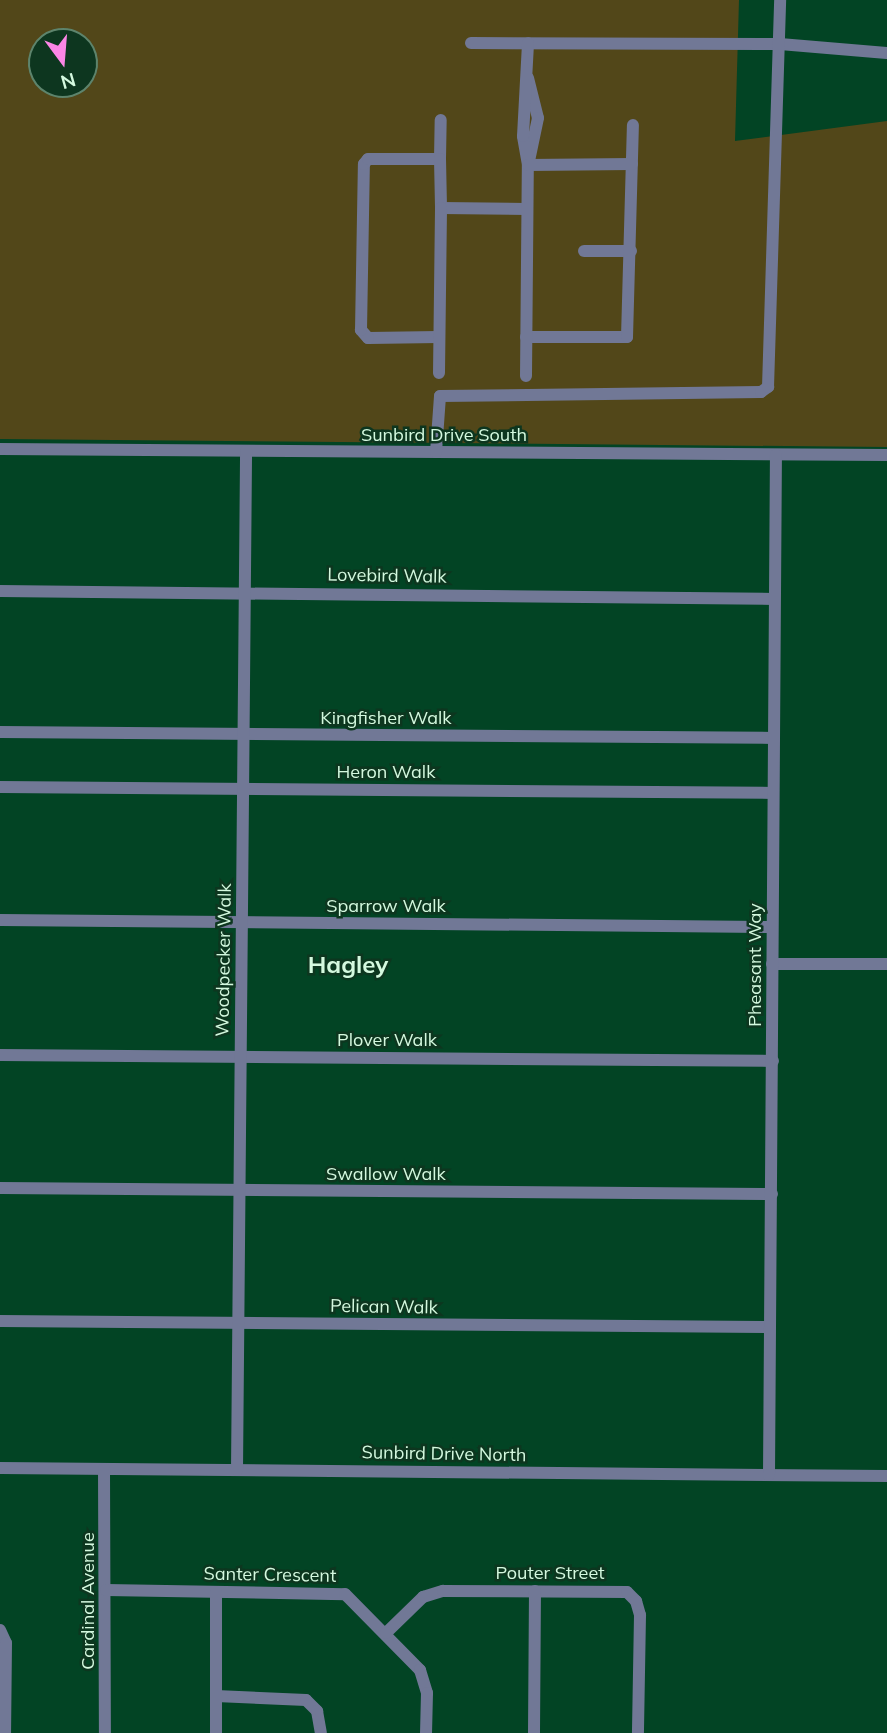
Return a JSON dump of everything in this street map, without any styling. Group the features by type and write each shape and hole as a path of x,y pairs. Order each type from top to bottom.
{"street":[{"path":"436,452 440,396 761,393 768,387 780,0"},
{"path":"471,43 780,44 887,53"},
{"path":"526,376 528,165 523,136 528,43"},
{"path":"439,373 441,120"},
{"path":"526,337 627,337 633,125"},
{"path":"439,337 364,335 362,272 363,164 368,159 440,159"},
{"path":"528,165 632,164"},
{"path":"441,208 527,209"},
{"path":"584,251 631,251"},
{"name":"Sunbird Drive South","path":"0,449 887,455"},
{"name":"Woodpecker Walk","path":"237,1470 246,451"},
{"name":"Pheasant Way","path":"769,1475 776,454"},
{"name":"Lovebird Walk","path":"0,591 774,599"},
{"name":"Kingfisher Walk","path":"0,732 773,738"},
{"name":"Heron Walk","path":"0,787 773,793"},
{"name":"Sparrow Walk","path":"0,920 772,927"},
{"path":"772,964 887,964"},
{"name":"Plover Walk","path":"0,1055 773,1061"},
{"name":"Swallow Walk","path":"0,1188 772,1194"},
{"name":"Pelican Walk","path":"0,1321 768,1327"},
{"name":"Sunbird Drive North","path":"0,1468 887,1476"},
{"name":"Cardinal Avenue","path":"104,1469 105,1733"},
{"name":"Santer Crescent","path":"106,1590 337,1592 352,1598 386,1633 425,1681 426,1733"},
{"path":"534,1733 535,1591"},
{"name":"Pouter Street","path":"386,1633 432,1593 619,1591 636,1601 640,1615 638,1733"},
{"path":"216,1592 216,1733"},
{"path":"0,1630 6,1643 5,1733"},
{"path":"216,1696 306,1700 317,1711 321,1733"}],"shaded area":[{"path":"0,0 739,0 735,141 887,121 887,447 0,439"}],"district":[{"name":"Hagley","path":"348,965"}]}
